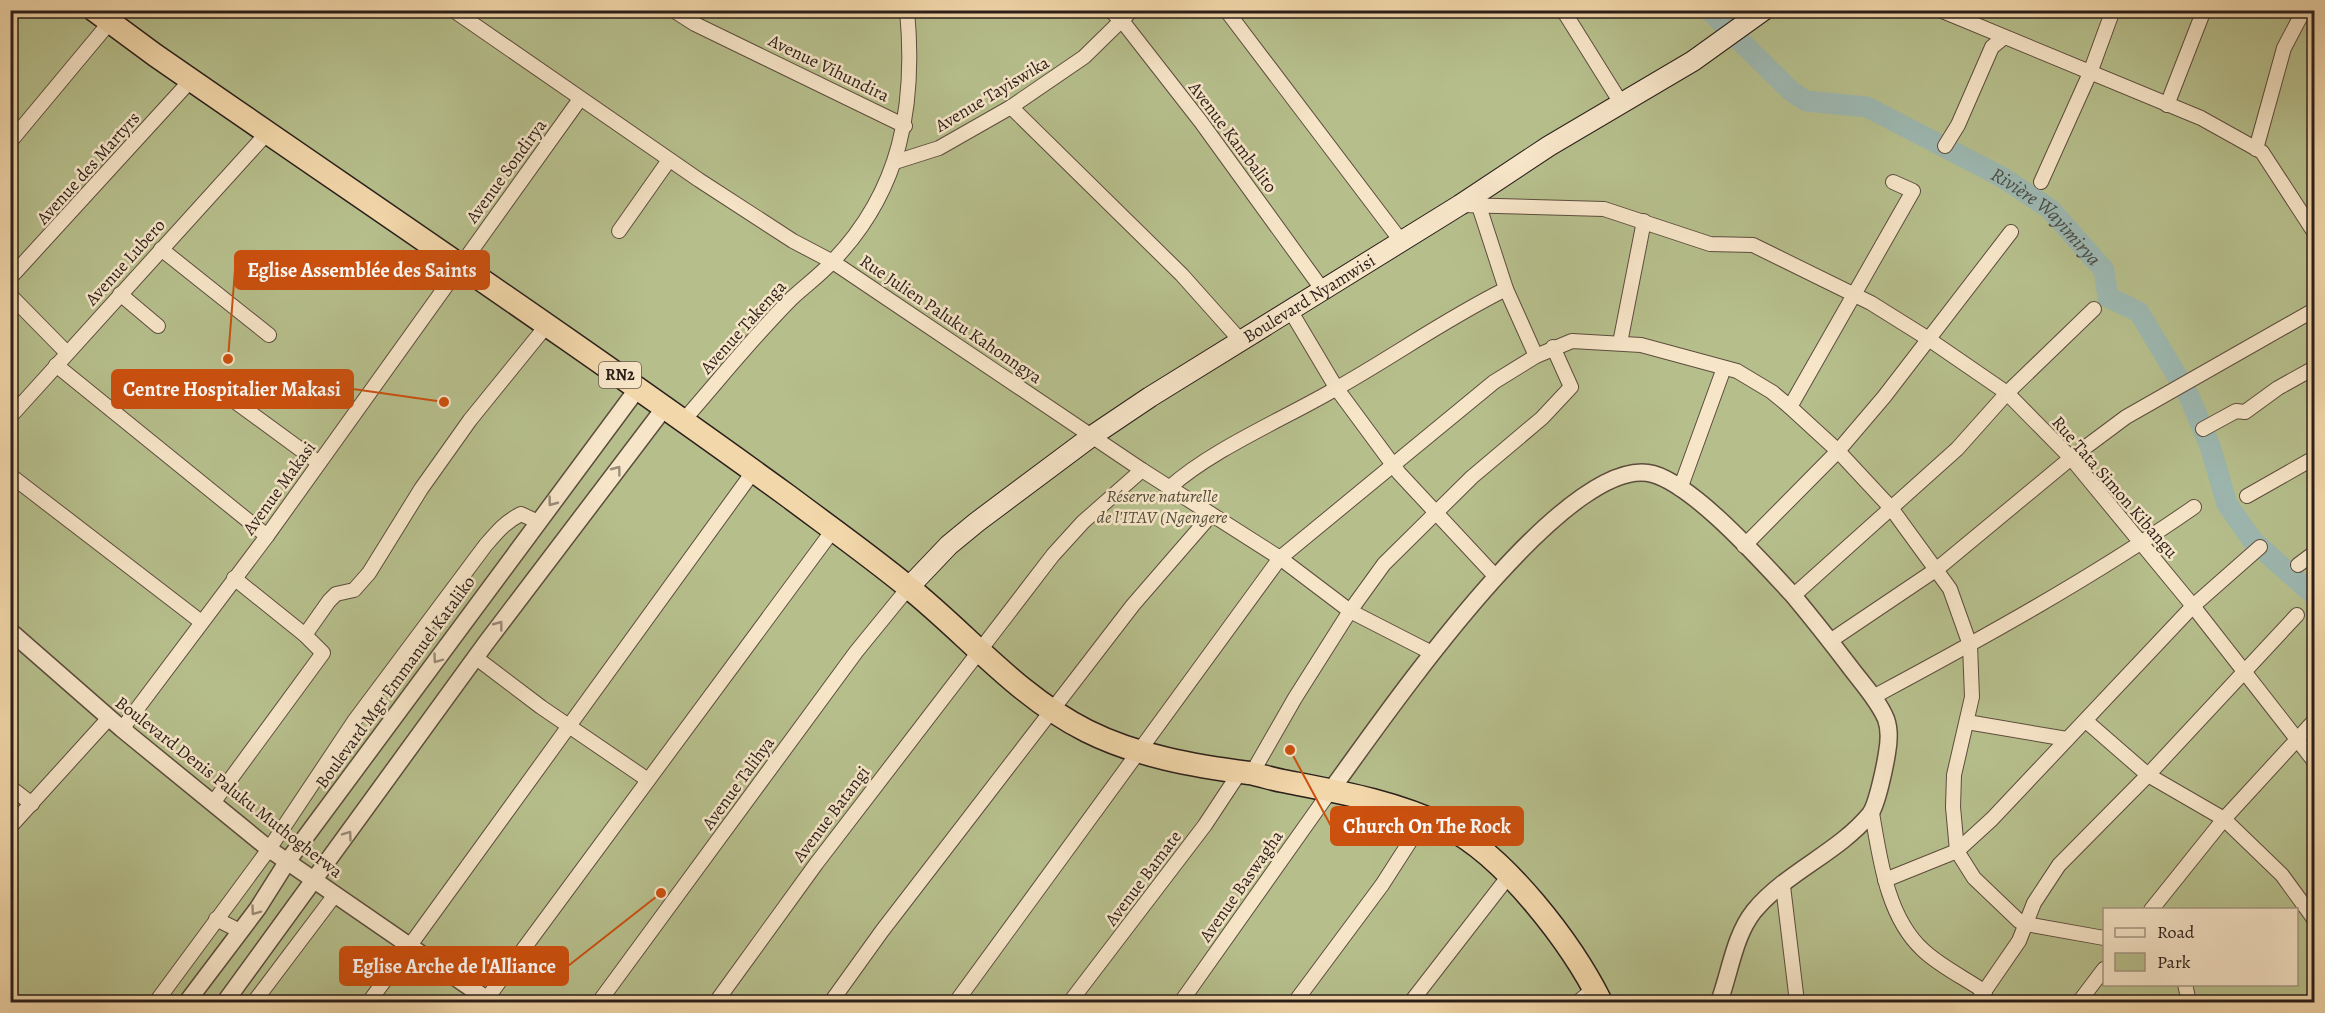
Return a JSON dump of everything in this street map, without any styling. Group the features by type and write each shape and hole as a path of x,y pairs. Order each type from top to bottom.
{"highway":[{"name":"RN2","path":"102,16 665,407 909,587 1005,676 1053,711 1099,737 1141,752 1383,800 1446,826 1470,842 1541,912 1576,957 1591,998"}],"main road":[{"name":"Boulevard Nyamwisi","path":"909,587 949,545 1092,435 1401,241 1469,205 1549,146 1693,61 1764,10"}],"street":[{"name":"Rue Julien Paluku Kahonngya","path":"453,10 669,160 793,241 833,262 1169,488 1280,558 1350,611 1432,653"},
{"name":"Avenue Vihundira","path":"673,10 695,24 906,126"},
{"path":"833,262 871,214 895,162 906,126 910,60 907,10"},
{"name":"Avenue Kambalito","path":"1110,10 1123,22 1201,122 1322,290"},
{"name":"Avenue Tayiswika","path":"895,162 939,148 1011,108 1084,57 1123,22 1132,10"},
{"path":"1226,10 1401,241"},
{"path":"1563,10 1621,102"},
{"path":"1940,10 2201,118 2262,152 2314,232"},
{"path":"2042,182 2090,74 2113,10"},
{"path":"2167,105 2204,10"},
{"path":"2248,144 2284,48 2304,10"},
{"path":"10,142 53,94 102,16"},
{"path":"1945,146 1958,125 1992,47 2003,38"},
{"name":"Avenue des Martyrs","path":"10,278 191,80"},
{"name":"Avenue Sondirya","path":"461,265 579,99"},
{"path":"1011,108 1138,231 1240,340"},
{"name":"Avenue Lubero","path":"10,417 268,132"},
{"path":"619,231 669,160"},
{"path":"1790,407 1912,191 1893,182"},
{"path":"1469,205 1536,356"},
{"name":"Rue Tata Simon Kibangu","path":"1469,205 1604,209 1710,244 1753,246 1854,294 1927,338 2007,393 2071,458 2193,606 2314,761"},
{"path":"1620,343 1644,221"},
{"path":"1744,546 1838,451 1884,397 1927,338 2011,232"},
{"path":"161,249 269,335"},
{"name":"Avenue Takenga","path":"683,421 791,299 833,262"},
{"name":"Avenue Makasi","path":"122,729 200,621 267,536 461,265"},
{"path":"1169,488 1238,442 1337,389 1473,305 1506,289"},
{"path":"120,294 158,326"},
{"path":"10,295 67,353"},
{"path":"1793,596 1957,449 2007,393 2094,309"},
{"path":"1290,310 1337,389 1394,465 1435,513 1496,577"},
{"path":"1830,641 1937,569 2071,458 2126,417 2314,310"},
{"path":"305,635 336,594 354,590 369,573 421,489 547,325"},
{"path":"956,1002 1141,752 1280,558 1494,382 1553,347 1572,341 1641,345 1737,371 1772,392 1790,407 1838,451 1890,508 1937,569 1958,606 1970,645 1972,697 1954,775 1953,807 1957,851 1974,878 2026,924 2103,938"},
{"name":"Avenue Bamate","path":"1070,1002 1246,773 1350,611 1384,564 1472,477 1542,418 1571,387 1553,347"},
{"path":"56,365 267,536"},
{"path":"1680,489 1724,368"},
{"path":"2203,429 2236,411 2246,412 2278,388 2314,368"},
{"name":"Boulevard Mgr Emmanuel Kataliko","path":"187,1002 240,931 287,862 638,388"},
{"path":"233,400 319,463"},
{"path":"225,1002 475,657 665,407"},
{"path":"2247,496 2314,458"},
{"name":"Avenue Batangi","path":"716,1002 816,864 977,650 1068,537 1142,470"},
{"path":"1331,790 1432,653 1496,577 1538,533 1570,507 1615,478 1637,471 1652,473 1680,489 1720,521 1793,596 1874,698 1887,721 1889,736 1887,757 1872,813 1890,897 1914,941 1981,997 2019,940 2034,903 2059,865 2148,775 2297,615"},
{"path":"369,1002 571,727 753,472"},
{"path":"10,475 200,621"},
{"path":"1874,698 1970,645 2142,544 2194,507"},
{"path":"156,1002 269,849 356,720 485,546 504,523 521,514 538,522"},
{"path":"831,1002 889,922 1133,605 1211,515"},
{"path":"489,1002 492,993 833,530"},
{"path":"1886,880 1957,851 1992,819 2193,606 2260,547"},
{"path":"2298,565 2314,553"},
{"path":"213,803 323,653 321,648 234,578"},
{"name":"Avenue Talihya","path":"599,1002 856,651 909,587"},
{"name":"Boulevard Denis Paluku Muthogherwa","path":"10,631 122,729 269,849 489,1002"},
{"path":"475,657 648,780"},
{"path":"10,827 109,718"},
{"path":"2086,721 2148,775 2224,819 2276,869 2305,903 2314,919"},
{"path":"2152,908 2224,819 2314,721"},
{"path":"1967,722 2067,739"},
{"path":"10,787 32,804"},
{"name":"Avenue Baswagha","path":"1181,1002 1331,790"},
{"path":"1719,1002 1746,922 1763,902 1872,813"},
{"path":"1295,1002 1382,885 1425,818"},
{"path":"1411,1002 1508,877"},
{"path":"1783,886 1797,1002"},
{"path":"255,1002 334,896"},
{"path":"216,919 240,931"},
{"path":"2079,1002 2103,970"},
{"path":"2185,986 2189,1002"}],"green space":[{"name":"Réserve naturelle de l'ITAV (Ngengere","path":"10,11 2314,11 2314,1002 11,1002"}],"waterway":[{"name":"Rivière Wayimirya","path":"1709,10 1791,91 1806,101 1867,107 2002,177 2050,209 2104,270 2108,297 2139,312 2189,396 2210,446 2227,504 2253,541 2314,595"}],"place":[{"name":"Eglise Assemblée des Saints","path":"228,359"},
{"name":"Centre Hospitalier Makasi","path":"444,402"},
{"name":"Church On The Rock","path":"1290,750"},
{"name":"Eglise Arche de l'Alliance","path":"661,893"}]}
